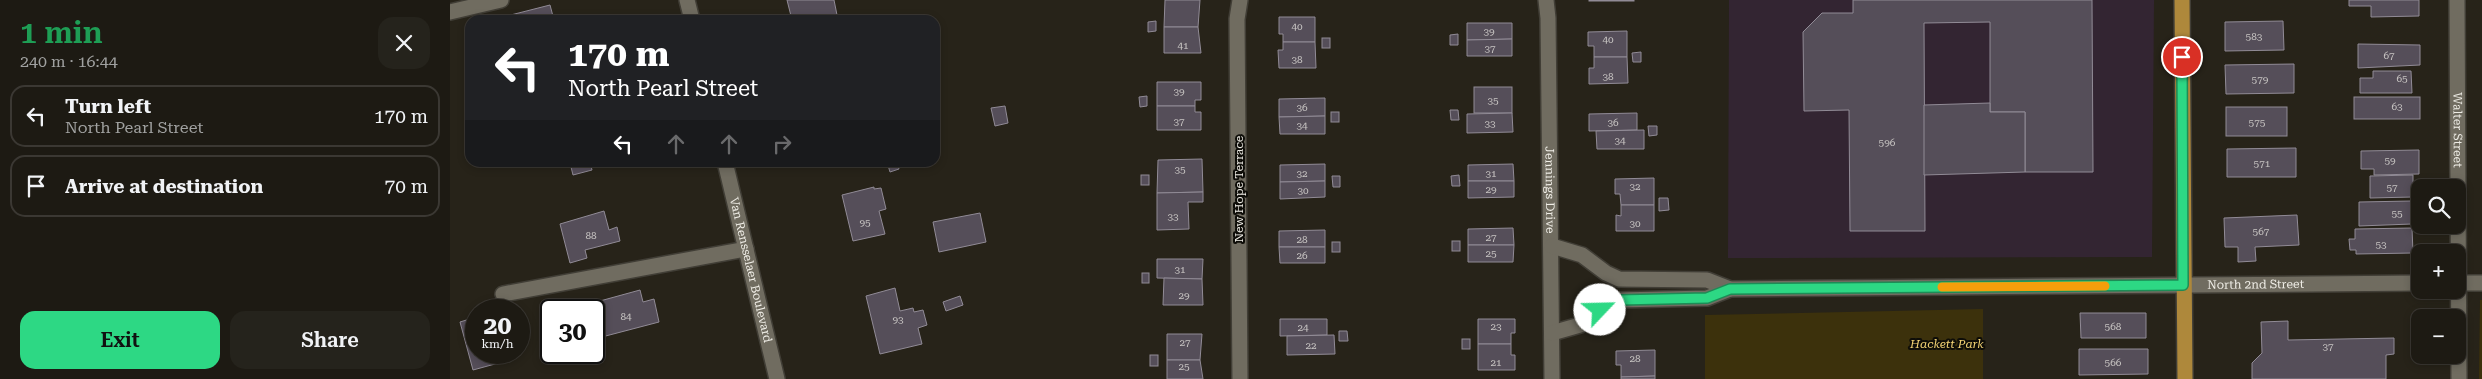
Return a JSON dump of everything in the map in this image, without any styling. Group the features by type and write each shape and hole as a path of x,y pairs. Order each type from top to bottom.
{"main road":[{"path":"2182,0 2185,379"}],"street":[{"path":"450,12 501,0"},
{"path":"687,0 691,15"},
{"name":"New Hope Terrace","path":"1240,0 1237,19 1240,379"},
{"name":"Jennings Drive","path":"1546,0 1548,18 1552,246 1552,379"},
{"name":"Walter Street","path":"2457,0 2458,244"},
{"name":"Van Rensselaer Boulevard","path":"727,167 777,379"},
{"name":"North 2nd Street","path":"1552,246 1582,255 1606,274 1620,278 1707,280 1730,289"},
{"path":"503,294 746,249"},
{"path":"2466,283 2482,283"},
{"name":"North 2nd Street","path":"1552,332 1580,325 1606,305 1619,300 1707,298 1730,289 2411,284"},
{"name":"Walter Street","path":"2458,299 2459,379"}],"shaded area":[{"path":"1729,0 2154,0 2152,257 1728,258"}],"green space":[{"path":"2480,300 2482,300 2482,379 2479,379"},
{"name":"Hackett Park","path":"1983,309 1983,379 1705,379 1705,315"}],"building":[{"path":"787,0 834,0 837,15 791,15"},
{"path":"1165,0 1200,0 1198,27 1164,27"},
{"path":"1634,0 1634,1 1589,1"},
{"path":"1853,0 2092,0 2093,172 2025,172 2025,112 1990,112 1990,22 1924,23 1925,231 1850,231 1849,110 1804,111 1803,32 1822,13 1853,13"},
{"path":"2349,0 2419,0 2419,16 2371,17 2371,6 2349,6"},
{"path":"550,5 553,15 511,15"},
{"path":"1279,17 1315,17 1315,42 1283,42 1283,34 1279,34"},
{"path":"1156,21 1156,31 1148,32 1148,22"},
{"path":"2283,21 2284,50 2225,51 2225,22"},
{"path":"1467,23 1512,23 1512,39 1467,40"},
{"path":"1164,27 1198,27 1201,53 1164,53"},
{"path":"1627,31 1627,57 1594,57 1594,46 1588,46 1588,32"},
{"path":"1458,34 1458,45 1450,45 1450,35"},
{"path":"1322,38 1330,38 1330,48 1322,48"},
{"path":"1512,39 1512,56 1467,56 1467,40"},
{"path":"1283,42 1315,42 1316,68 1279,68 1278,50 1283,50"},
{"path":"2358,44 2420,45 2420,65 2358,68"},
{"path":"1641,52 1641,62 1633,62 1632,53"},
{"path":"1594,57 1627,57 1628,83 1589,84 1589,68 1594,68"},
{"path":"2294,64 2294,93 2226,94 2225,65"},
{"path":"2373,71 2411,71 2412,93 2360,93 2360,78 2373,78"},
{"path":"1157,82 1201,82 1201,100 1195,100 1195,106 1157,106"},
{"path":"1474,87 1512,87 1512,113 1474,113"},
{"path":"1147,96 1147,106 1140,107 1139,97"},
{"path":"2354,97 2420,97 2420,119 2354,119"},
{"path":"1325,98 1325,116 1279,117 1279,99"},
{"path":"1990,103 1990,112 2025,112 2025,172 1924,175 1924,105"},
{"path":"1005,106 1008,123 995,126 991,108"},
{"path":"1157,106 1195,106 1195,112 1201,112 1201,130 1157,130"},
{"path":"2226,107 2287,107 2287,136 2226,136"},
{"path":"1450,110 1458,110 1459,120 1451,120"},
{"path":"1331,112 1339,112 1339,122 1331,122"},
{"path":"1512,113 1513,132 1467,133 1467,114"},
{"path":"1637,113 1637,130 1589,131 1589,114"},
{"path":"1325,116 1325,134 1280,134 1279,117"},
{"path":"1648,126 1657,126 1657,135 1649,136"},
{"path":"1644,130 1644,149 1597,149 1596,131"},
{"path":"2296,148 2296,177 2227,177 2227,149"},
{"path":"2419,150 2419,174 2374,175 2374,169 2361,169 2361,151"},
{"path":"1202,159 1203,192 1157,193 1158,160"},
{"path":"1325,164 1325,181 1280,182 1280,165"},
{"path":"1513,164 1514,181 1468,181 1468,165"},
{"path":"571,167 591,167 592,170 573,175"},
{"path":"888,167 898,167 899,169 890,172"},
{"path":"1141,175 1149,175 1149,185 1141,185"},
{"path":"1459,175 1460,186 1452,186 1451,176"},
{"path":"2413,175 2413,179 2411,179 2411,197 2370,198 2370,176"},
{"path":"1332,176 1340,176 1340,187 1333,187"},
{"path":"1654,178 1654,205 1621,205 1620,194 1615,194 1615,179"},
{"path":"1325,181 1325,197 1280,199 1280,182"},
{"path":"1468,181 1514,181 1514,197 1468,198"},
{"path":"874,187 874,189 881,188 886,209 879,211 885,234 853,241 842,195"},
{"path":"1203,192 1203,202 1188,202 1189,229 1157,230 1157,193"},
{"path":"1659,198 1668,198 1669,210 1659,211"},
{"path":"2411,201 2411,224 2359,226 2359,202"},
{"path":"1621,205 1654,205 1654,231 1616,231 1616,215 1621,216"},
{"path":"604,211 609,230 617,227 620,241 585,250 587,258 570,263 560,224"},
{"path":"980,213 986,242 939,252 933,222"},
{"path":"2297,215 2299,245 2255,247 2256,261 2238,262 2238,247 2225,247 2224,218"},
{"path":"1513,228 1514,245 1468,245 1468,229"},
{"path":"2411,228 2413,244 2411,244 2411,253 2356,254 2356,250 2350,250 2349,239 2355,239 2355,229"},
{"path":"1325,230 1325,247 1279,247 1279,231"},
{"path":"1452,241 1460,241 1460,251 1452,251"},
{"path":"1332,242 1340,242 1340,252 1332,252"},
{"path":"1468,245 1514,245 1513,262 1468,262"},
{"path":"1279,247 1325,247 1325,263 1280,263"},
{"path":"1157,259 1203,259 1202,279 1157,278"},
{"path":"1142,273 1149,273 1149,283 1142,283"},
{"path":"1164,278 1202,279 1203,305 1163,305"},
{"path":"895,288 900,311 913,308 914,312 923,310 927,325 918,328 922,344 880,354 866,296"},
{"path":"640,290 643,302 654,299 659,322 605,336 605,300"},
{"path":"960,296 963,305 946,311 943,302"},
{"path":"2080,313 2146,313 2146,338 2081,338"},
{"path":"1280,319 1327,319 1327,335 1280,336"},
{"path":"1478,319 1515,319 1515,333 1511,333 1511,344 1478,344"},
{"path":"465,320 465,340 460,322"},
{"path":"2288,321 2288,340 2394,338 2394,354 2386,355 2386,379 2252,379 2252,363 2262,353 2261,322"},
{"path":"1339,331 1347,331 1348,341 1339,341"},
{"path":"1167,334 1202,334 1200,360 1167,360"},
{"path":"1334,335 1335,354 1287,355 1287,336"},
{"path":"1462,339 1470,339 1470,349 1462,349"},
{"path":"1478,344 1511,344 1511,355 1515,355 1515,370 1478,370"},
{"path":"2079,349 2148,349 2148,374 2079,375"},
{"path":"1655,350 1655,376 1621,377 1621,365 1616,365 1616,351"},
{"path":"1150,355 1158,355 1158,366 1150,366"},
{"path":"1167,360 1200,360 1203,379 1167,379"},
{"path":"471,364 495,364 473,370"},
{"path":"1655,376 1655,379 1621,379 1621,377"}],"slow traffic":[{"path":"1942,287 2105,286"}],"route":[{"path":"1600,310 1606,305 1619,300 1707,298 1730,289 2183,285 2182,57"}]}
